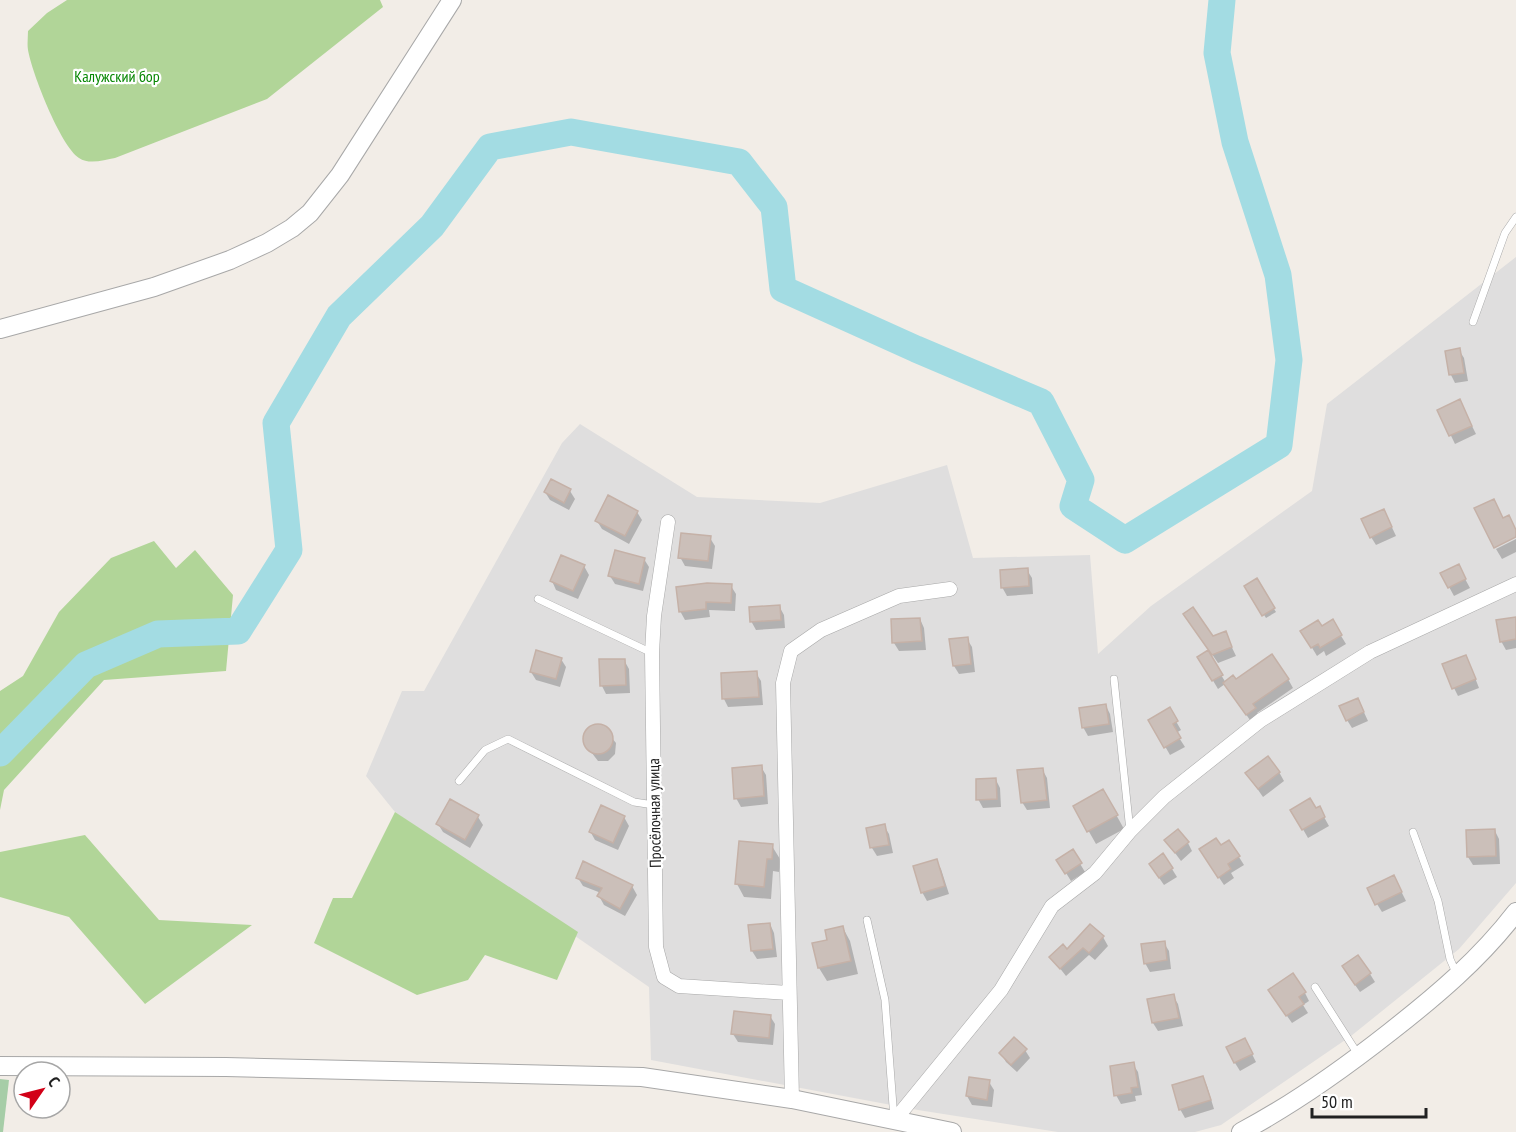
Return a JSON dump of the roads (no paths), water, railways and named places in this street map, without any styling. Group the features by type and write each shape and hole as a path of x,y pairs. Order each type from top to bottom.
{"street":[{"path":"0,329 154,287 230,260 267,243 292,228 310,213 340,175 452,0"},
{"name":"Просёлочная улица","path":"668,522 654,616 652,653 656,947 664,977 679,986 789,993"},
{"path":"894,1121 1001,990 1052,906 1095,873 1130,831 1164,797 1261,720 1370,652 1516,584"},
{"path":"792,1099 783,683 791,651 821,630 899,596 950,588"},
{"path":"1241,1132 1299,1098 1359,1056 1458,977 1515,916"},
{"path":"0,1066 226,1067 642,1077 792,1099 952,1132"}],"lane":[{"path":"1473,322 1504,232 1516,218"},
{"path":"538,599 652,653"},
{"path":"1114,679 1130,831"},
{"path":"459,781 485,750 508,739 634,802 654,805"},
{"path":"1413,832 1438,901 1450,959 1458,977"},
{"path":"867,920 885,1000 894,1121"},
{"path":"1315,987 1359,1056"}],"waterway":[{"path":"0,753 86,665 158,634 238,631 289,550 276,423 339,316 432,226 490,147 571,132 739,162 774,207 783,289 1041,402 1081,480 1073,506 1125,540 1279,445 1289,360 1278,275 1235,142 1217,53 1222,0"}],"park label":[{"name":"Калужский бор","path":"117,76"}]}
